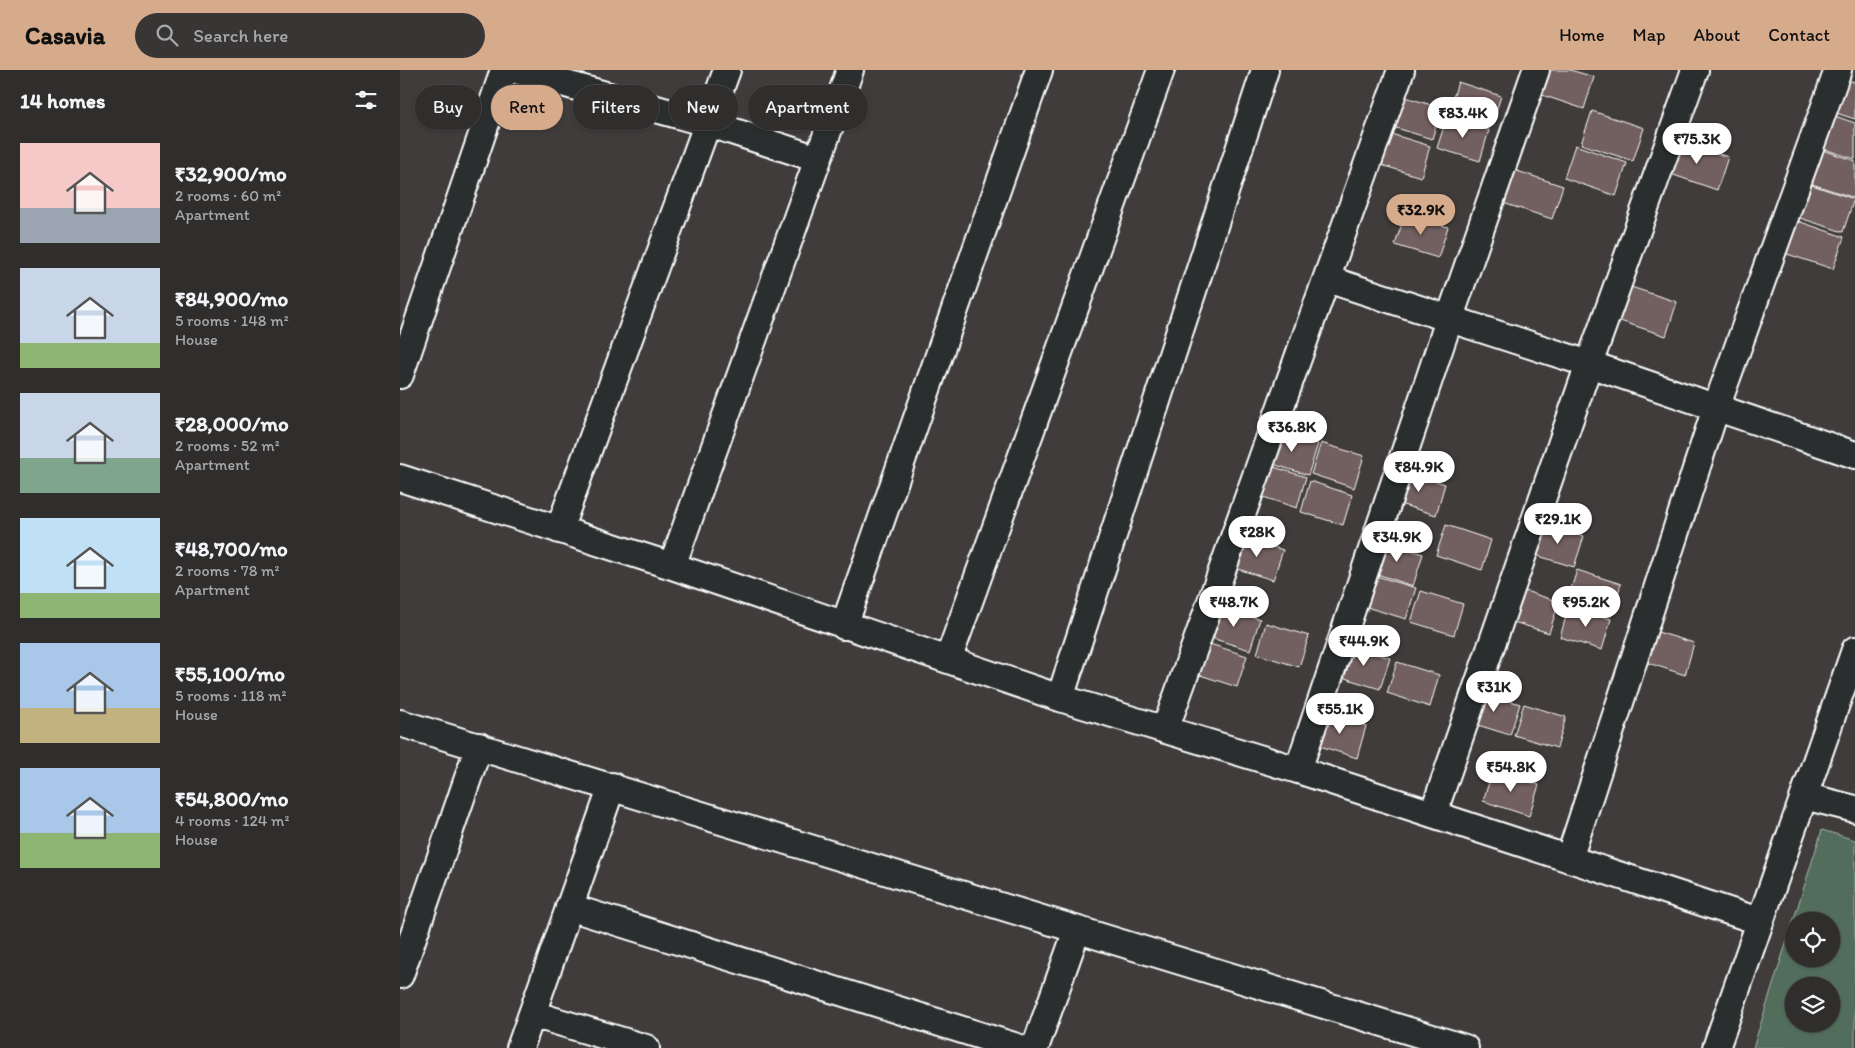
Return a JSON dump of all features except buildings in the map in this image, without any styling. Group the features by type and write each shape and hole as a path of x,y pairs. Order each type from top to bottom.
{"street":[{"path":"400,375 504,70"},
{"path":"515,70 669,113"},
{"path":"721,85 727,70"},
{"path":"672,566 850,70"},
{"path":"844,626 1039,70"},
{"path":"948,660 1161,70"},
{"path":"1060,698 1265,70"},
{"path":"1165,730 1401,70"},
{"path":"1298,770 1449,320 1536,70"},
{"path":"1433,814 1589,364 1695,70"},
{"path":"1569,859 1716,408 1838,70"},
{"path":"559,530 704,130"},
{"path":"729,130 818,159"},
{"path":"1327,280 1589,364 1855,455"},
{"path":"400,478 672,566 1060,698 1298,770 1759,922"},
{"path":"1716,1048 1855,650"},
{"path":"400,723 612,786 1465,1048"},
{"path":"400,975 479,746"},
{"path":"520,1048 612,786"},
{"path":"1804,796 1855,809"},
{"path":"569,907 1020,1048"},
{"path":"1035,1048 1077,930"},
{"path":"532,1014 646,1048"}],"green space":[{"path":"1822,830 1855,840 1855,1048 1753,1048 1785,947 1785,967 1840,967 1840,912 1796,912"}]}
